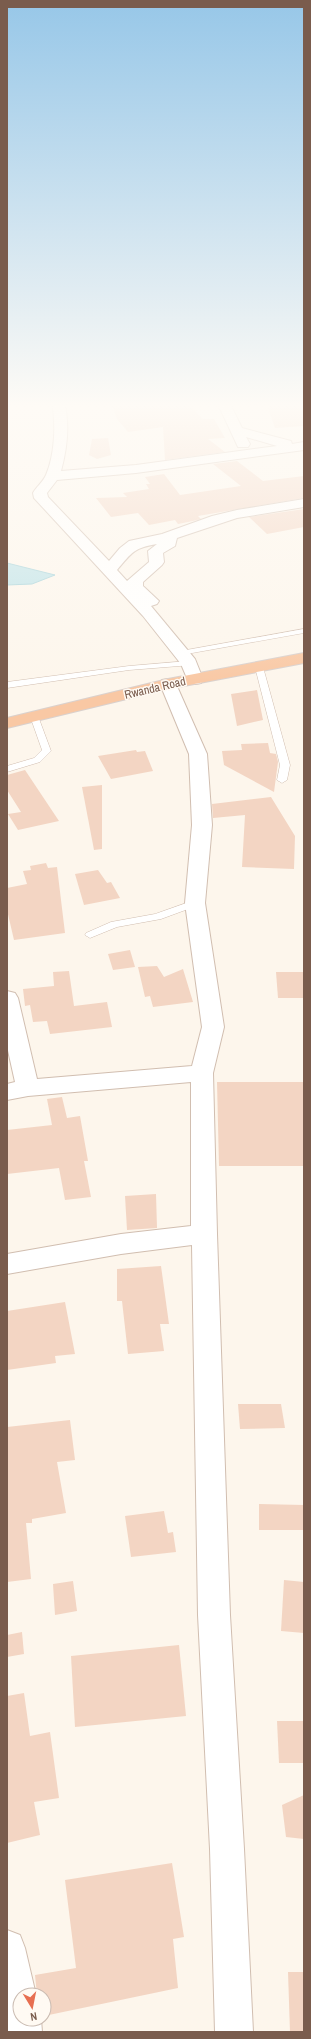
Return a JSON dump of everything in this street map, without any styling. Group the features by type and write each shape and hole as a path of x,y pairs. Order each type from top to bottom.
{"highway":[{"name":"Rwanda Road","path":"7,723 168,684 188,665 259,667 304,658"}],"street":[{"path":"42,497 152,616 188,665"},
{"path":"109,570 125,551 134,544 170,536 216,519 304,503"},
{"path":"152,616 157,611 149,598 136,587 135,581 144,571 154,566 157,562 155,551 170,543 170,536"},
{"path":"168,684 193,739 198,754 202,791 202,825 195,903 213,1027 202,1073 204,1234 214,1615 227,1849 234,2032"},
{"path":"7,998 17,1090 202,1073"},
{"path":"7,1264 121,1244 204,1234"},
{"path":"7,1948 15,1987"}],"lane":[{"path":"7,685 129,668 188,665 304,631"},
{"path":"259,667 285,765 282,780"},
{"path":"7,769 37,760 47,751 34,716"},
{"path":"90,935 115,924 157,917 195,903"}],"water":[{"path":"7,563 55,575 32,584 7,585"}],"building":[{"path":"304,497 198,516 201,519 178,524 175,520 149,525 138,513 111,517 96,498"},
{"path":"304,509 304,527 267,534 249,517"},
{"path":"257,690 263,720 237,726 231,694"},
{"path":"268,743 270,753 276,754 278,762 274,792 224,765 222,751 242,750 241,744"},
{"path":"136,750 137,752 145,751 153,771 111,779 98,756"},
{"path":"25,770 59,821 18,830 8,814 21,812 7,790 7,775"},
{"path":"102,785 102,849 94,850 82,787"},
{"path":"271,797 295,836 294,869 242,867 245,815 213,818 212,804"},
{"path":"46,863 48,868 57,867 65,933 14,940 7,910 7,888 27,884 23,871 31,870 30,866"},
{"path":"98,870 107,883 111,882 120,898 84,905 75,874"},
{"path":"130,950 135,967 113,970 108,954"},
{"path":"157,966 164,977 183,969 193,1002 153,1007 150,996 145,997 138,967"},
{"path":"69,971 74,1006 107,1002 112,1027 50,1034 47,1021 33,1022 30,1005 25,1006 23,989 54,986 53,972"},
{"path":"276,972 304,972 304,998 278,998"},
{"path":"217,1082 304,1082 304,1166 219,1166"},
{"path":"62,1097 67,1118 80,1116 88,1161 84,1161 91,1197 65,1200 59,1168 7,1174 7,1130 52,1125 47,1099"},
{"path":"156,1194 157,1228 127,1230 125,1196"},
{"path":"161,1266 169,1324 160,1324 164,1351 128,1354 122,1301 117,1301 117,1269"},
{"path":"65,1302 75,1354 55,1356 56,1363 7,1370 7,1311"},
{"path":"238,1404 281,1404 285,1428 240,1429"},
{"path":"70,1420 75,1460 57,1462 66,1513 32,1519 32,1523 26,1523 31,1579 7,1582 7,1427"},
{"path":"259,1504 304,1505 304,1530 259,1530"},
{"path":"164,1511 168,1533 173,1532 176,1552 131,1557 125,1516"},
{"path":"284,1580 304,1582 304,1633 281,1631"},
{"path":"73,1581 77,1611 55,1615 53,1584"},
{"path":"22,1632 24,1654 7,1657 7,1635"},
{"path":"179,1645 186,1716 75,1727 71,1656"},
{"path":"24,1693 30,1736 50,1732 59,1798 34,1802 40,1835 7,1843 7,1696"},
{"path":"277,1721 304,1721 304,1763 279,1763"},
{"path":"304,1795 304,1839 286,1837 282,1805"},
{"path":"172,1863 184,1937 173,1939 178,1988 52,2014 52,1987 36,1987 35,1975 76,1968 65,1880"},
{"path":"288,1972 304,1972 304,2032 290,2032"}]}
